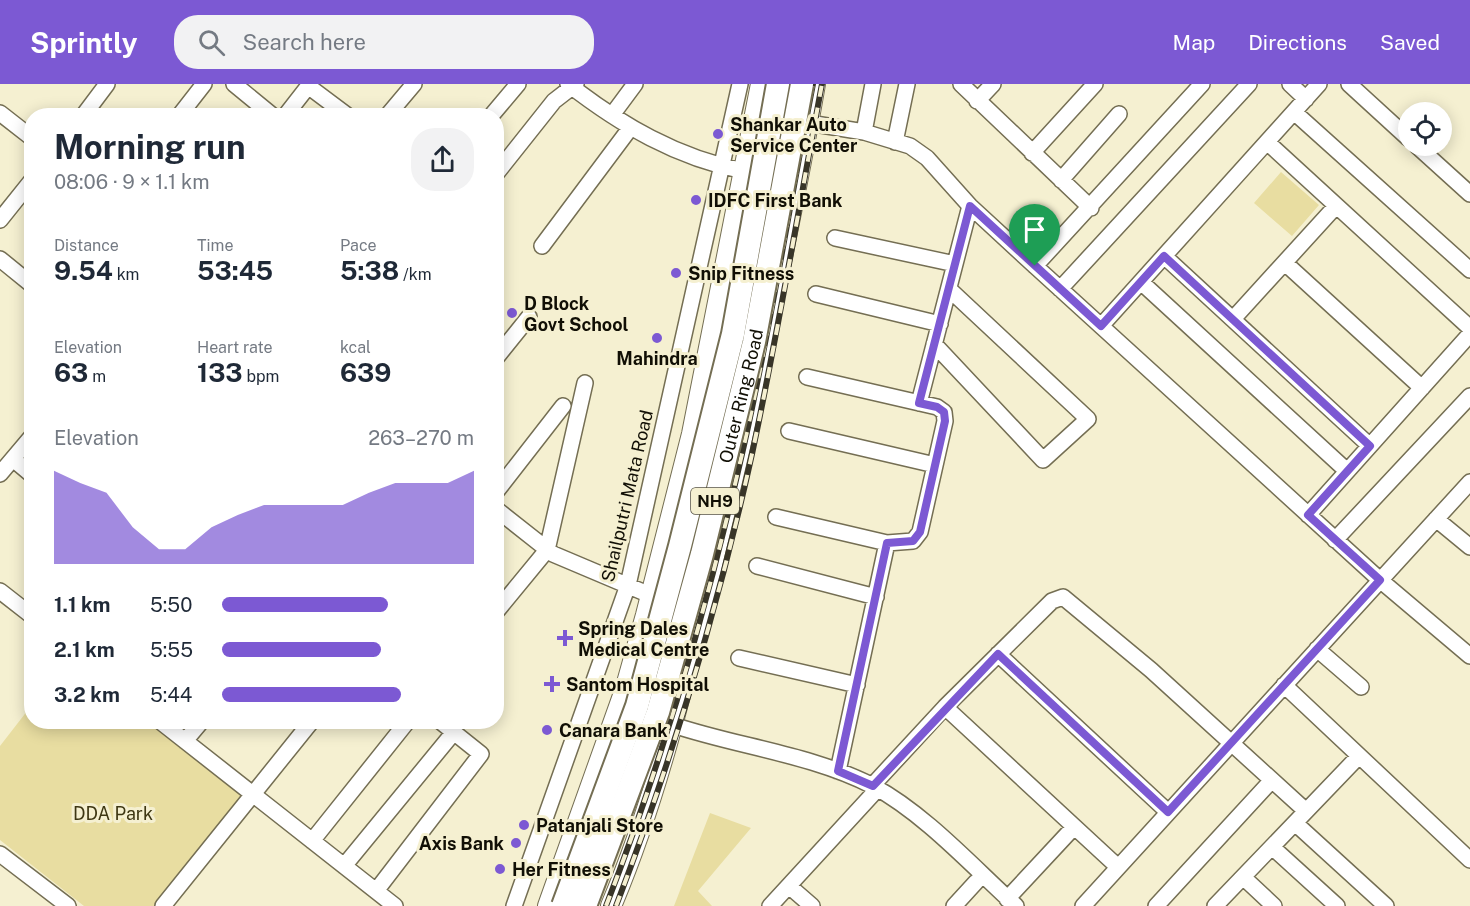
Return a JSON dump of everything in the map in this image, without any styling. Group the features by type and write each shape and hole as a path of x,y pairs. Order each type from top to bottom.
{"highway":[{"name":"Outer Ring Road","path":"563,906 637,706 680,546 733,334 778,84"},
{"name":"Outer Ring Road","path":"585,906 658,712 702,554 754,342 802,84"}],"main road":[{"path":"548,906 625,690 692,434 761,84"},
{"name":"Outer Ring Road","path":"611,906 672,730 760,365 815,84"},
{"path":"668,525 718,540"},
{"path":"576,830 630,853"}],"street":[{"path":"88,108 107,84"},
{"path":"234,84 263,108"},
{"path":"394,108 414,84"},
{"path":"498,108 518,84"},
{"path":"612,115 635,84"},
{"name":"Shailputri Mata Road","path":"514,906 628,585 740,84"},
{"path":"864,132 873,84"},
{"path":"895,142 907,84"},
{"path":"961,84 1091,208"},
{"path":"977,101 993,84"},
{"path":"1032,153 1095,84"},
{"path":"1035,266 1091,208 1203,84"},
{"path":"1060,289 1250,84"},
{"path":"1290,84 1306,99"},
{"path":"1101,326 1319,84"},
{"path":"1349,84 1398,129"},
{"path":"504,164 554,101 572,85 612,115 682,154 744,171"},
{"path":"184,108 199,86"},
{"path":"290,108 305,86 337,108"},
{"path":"1294,112 1470,270"},
{"path":"0,113 24,132"},
{"path":"1061,180 1119,114"},
{"path":"809,123 864,132 910,147 927,158 970,206 1335,540 1380,580 1467,647"},
{"path":"542,246 632,127"},
{"path":"1267,142 1470,328"},
{"path":"1428,156 1470,194"},
{"path":"0,220 24,190"},
{"path":"919,403 970,206"},
{"path":"1233,319 1336,206"},
{"path":"835,238 955,264"},
{"path":"1164,256 1370,446"},
{"path":"0,259 24,278"},
{"path":"1286,263 1422,388"},
{"path":"1141,282 1347,471"},
{"path":"934,344 1043,460 1088,419 949,289"},
{"path":"816,294 940,324"},
{"path":"504,348 529,317"},
{"path":"1308,515 1470,334"},
{"path":"776,517 887,543 913,541 920,532 945,421 944,412 937,407 807,377"},
{"path":"504,602 547,550 585,383"},
{"path":"1335,540 1470,396"},
{"path":"504,482 563,406"},
{"path":"789,431 935,465"},
{"path":"0,474 24,445"},
{"path":"13,459 24,468"},
{"path":"1083,906 1470,482"},
{"path":"504,515 547,550 650,595"},
{"path":"1436,519 1470,547"},
{"path":"838,771 887,543"},
{"path":"757,566 876,597"},
{"path":"0,591 24,610"},
{"path":"770,906 945,707 1052,601 1063,597 1152,670 1306,811"},
{"path":"1317,649 1361,687"},
{"path":"998,654 1168,812"},
{"path":"738,658 857,685"},
{"path":"1284,685 1470,860"},
{"path":"945,707 1118,867"},
{"path":"170,729 395,906"},
{"path":"185,741 195,729"},
{"path":"163,906 306,729"},
{"path":"312,841 401,729"},
{"path":"376,891 481,754 450,729"},
{"path":"672,730 809,761 838,771 904,805 1008,904"},
{"path":"672,730 804,768 873,791 976,882 1008,904"},
{"path":"344,866 454,732"},
{"path":"1221,904 1243,877 1359,756"},
{"path":"1156,906 1272,780"},
{"path":"1294,823 1386,906"},
{"path":"1008,904 1074,826"},
{"path":"1272,847 1337,906"},
{"path":"0,854 50,901 68,906"},
{"path":"1243,877 1274,906"},
{"path":"954,906 976,882"},
{"path":"789,886 812,906"}],"green space":[{"path":"1281,172 1319,205 1292,236 1254,203"},
{"name":"DDA Park","path":"24,715 24,729 158,729 243,795 155,906 84,906 0,840 0,746"},
{"path":"710,813 751,828 698,891 712,906 674,906"}],"railway":[{"path":"606,906 665,739 714,569 762,362 813,84"},
{"path":"616,906 675,739 709,626 739,512 771,362 822,84"}],"place":[{"name":"Shankar Auto Service Center","path":"718,134"},
{"name":"IDFC First Bank","path":"696,200"},
{"name":"Snip Fitness","path":"676,273"},
{"name":"D Block Govt School","path":"512,313"},
{"name":"Mahindra","path":"657,338"},
{"name":"Spring Dales Medical Centre","path":"565,638"},
{"name":"Santom Hospital","path":"552,684"},
{"name":"Canara Bank","path":"547,730"},
{"name":"Patanjali Store","path":"524,825"},
{"name":"Axis Bank","path":"516,843"},
{"name":"Her Fitness","path":"500,869"}],"route":[{"path":"970,206 1035,266 1101,326 1164,256 1370,446 1308,515 1380,580 1168,812 998,654 945,707 873,786 838,771 887,543 913,541 920,532 945,421 944,412 937,407 919,403 970,206"}]}
